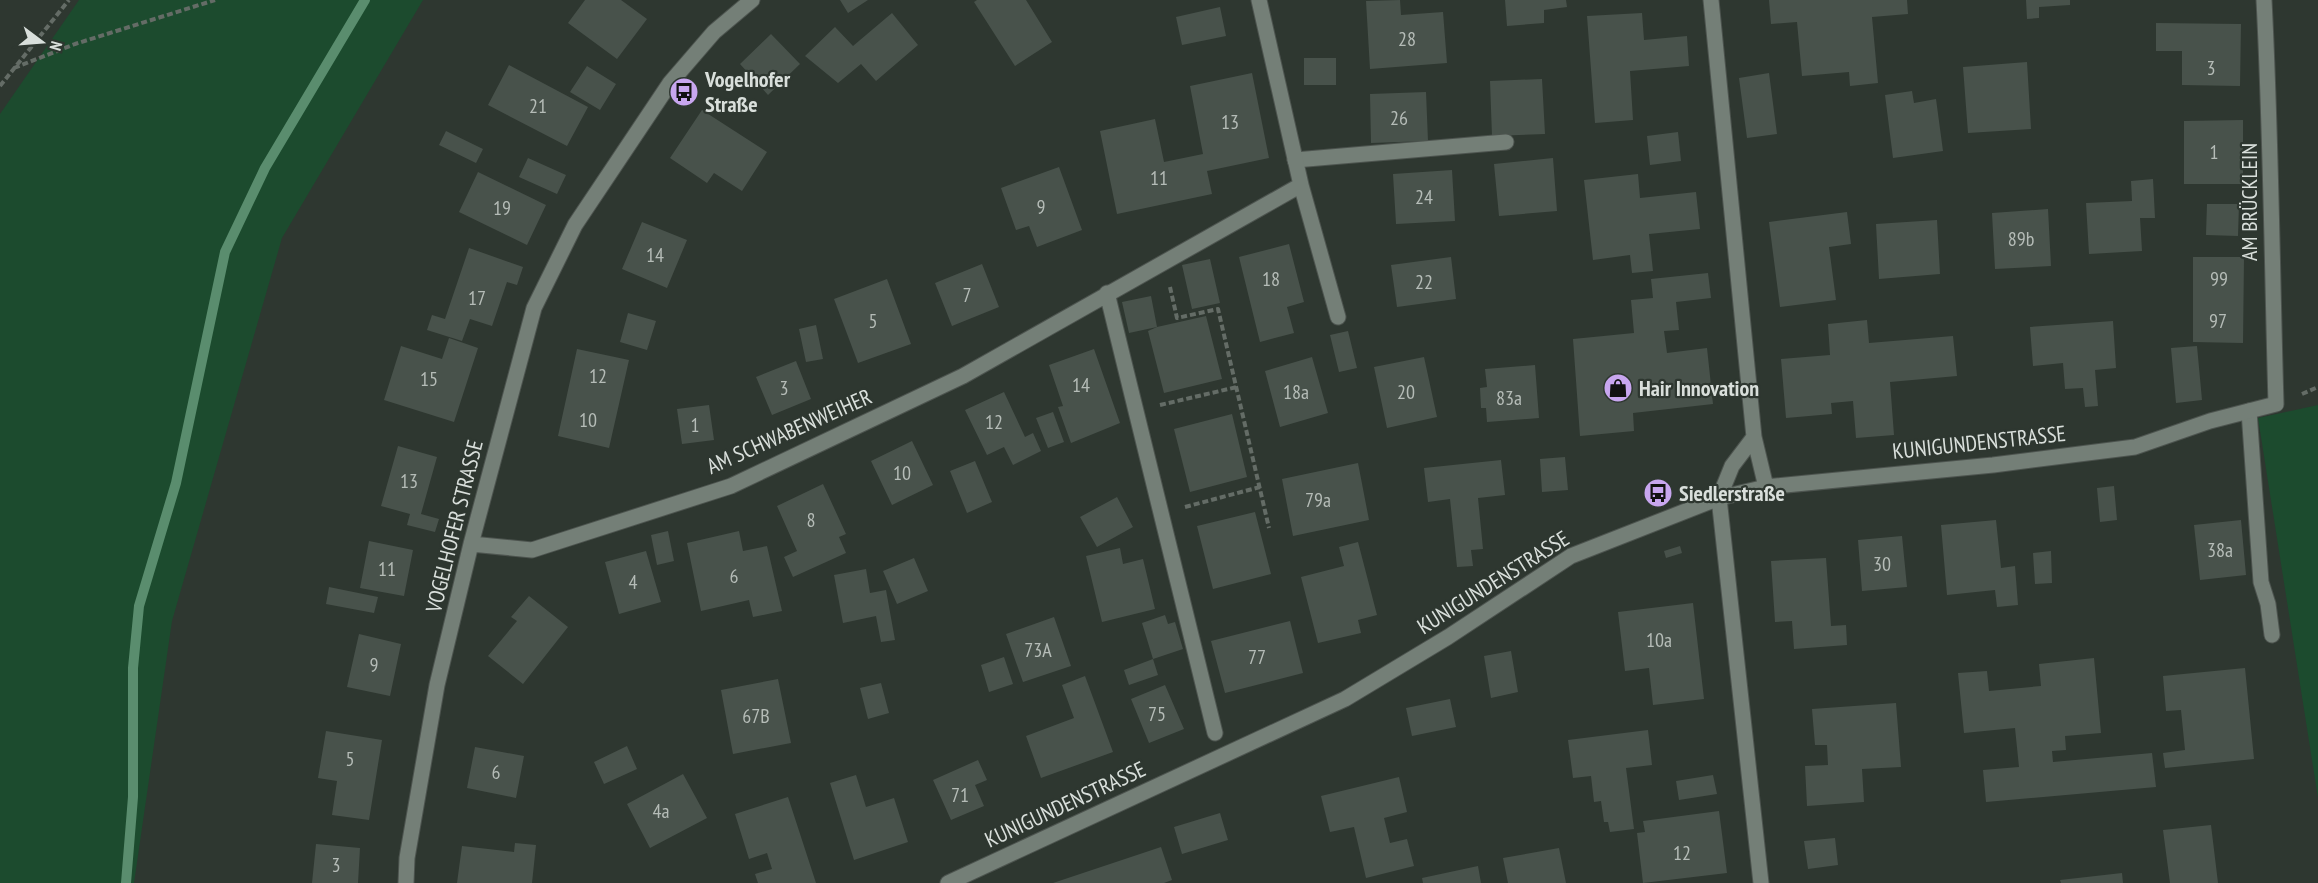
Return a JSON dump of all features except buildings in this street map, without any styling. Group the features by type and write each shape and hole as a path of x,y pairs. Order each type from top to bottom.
{"street":[{"name":"VOGELHOFER STRASSE","path":"406,883 407,858 437,685 471,544 534,309 575,225 670,83 714,32 752,0"},
{"path":"1258,0 1301,185 1338,317"},
{"path":"1711,0 1754,437 1766,487"},
{"name":"AM BRÜCKLEIN","path":"2264,0 2271,123 2271,245 2276,404"},
{"path":"1295,159 1506,142"},
{"name":"AM SCHWABENWEIHER","path":"471,544 532,550 731,486 963,376 1301,185"},
{"path":"1107,293 1215,732"},
{"name":"KUNIGUNDENSTRASSE","path":"948,883 1345,699 1448,637 1571,556 1719,498 1766,487 1993,465 2135,447 2276,404"},
{"path":"2249,411 2261,582 2268,604 2272,635"},
{"path":"1754,437 1732,466 1719,498 1761,883"}],"path":[{"path":"0,86 69,0"},
{"path":"14,68 75,44 215,0"},
{"path":"1165,261 1178,318 1218,309 1269,528"},
{"path":"1136,411 1237,387"},
{"path":"1161,514 1260,487"}],"green space":[{"path":"79,0 423,0 282,238 172,621 134,883 0,883 0,114"},
{"path":"2318,405 2318,798 2258,418"}],"waterway":[{"path":"126,883 133,797 133,668 139,606 176,483 225,252 265,168 365,0"}],"place":[{"name":"Vogelhofer Straße","path":"684,92"},
{"name":"Hair Innovation","path":"1618,388"},
{"name":"Siedlerstraße","path":"1658,493"}]}
